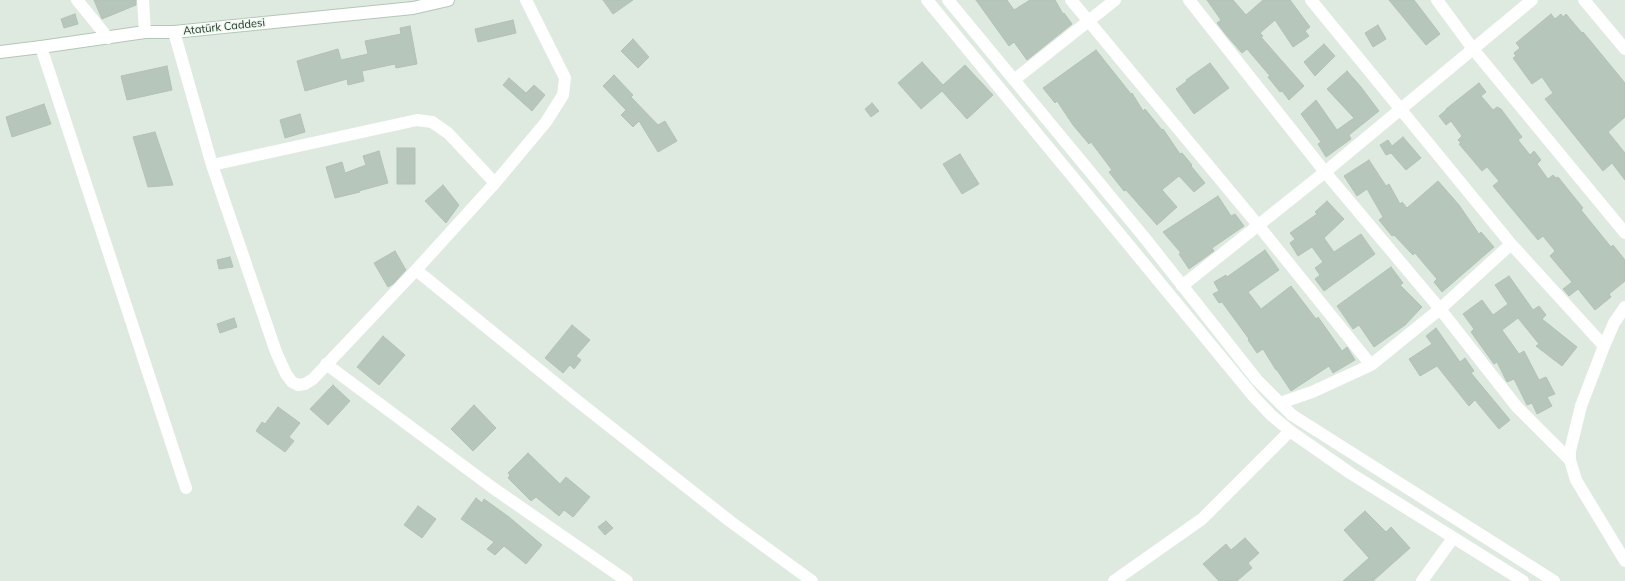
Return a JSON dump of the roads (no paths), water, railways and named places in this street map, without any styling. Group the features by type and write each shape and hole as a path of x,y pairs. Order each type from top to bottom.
{"street":[{"path":"77,0 108,38"},
{"path":"143,0 145,32"},
{"name":"Atatürk Caddesi","path":"0,52 145,32 174,32 413,8 448,0"},
{"path":"174,32 212,165 276,352 286,374 292,382 298,385 306,384 313,379 416,270 495,183 546,122 563,95 565,78 526,0"},
{"path":"927,0 1254,397 1290,431 1350,473 1523,581"},
{"path":"948,0 1257,380 1292,415 1554,581"},
{"path":"1071,0 1372,364"},
{"path":"1014,80 1115,0"},
{"path":"1190,0 1325,172 1440,309 1517,407 1570,460"},
{"path":"1311,0 1402,109 1511,244 1604,346"},
{"path":"1437,0 1473,49 1625,233"},
{"path":"1182,286 1325,172 1532,0"},
{"path":"1584,0 1625,49"},
{"path":"41,47 186,488"},
{"path":"212,165 417,120 432,122 448,134 495,183"},
{"path":"1280,403 1312,392 1372,364 1440,309 1511,244"},
{"path":"416,270 725,518 812,581"},
{"path":"1625,307 1614,323 1581,406 1570,451 1570,460 1576,480 1625,562"},
{"path":"326,364 492,488 627,581"},
{"path":"1114,581 1202,519 1290,431"},
{"path":"1422,581 1453,538"}]}
